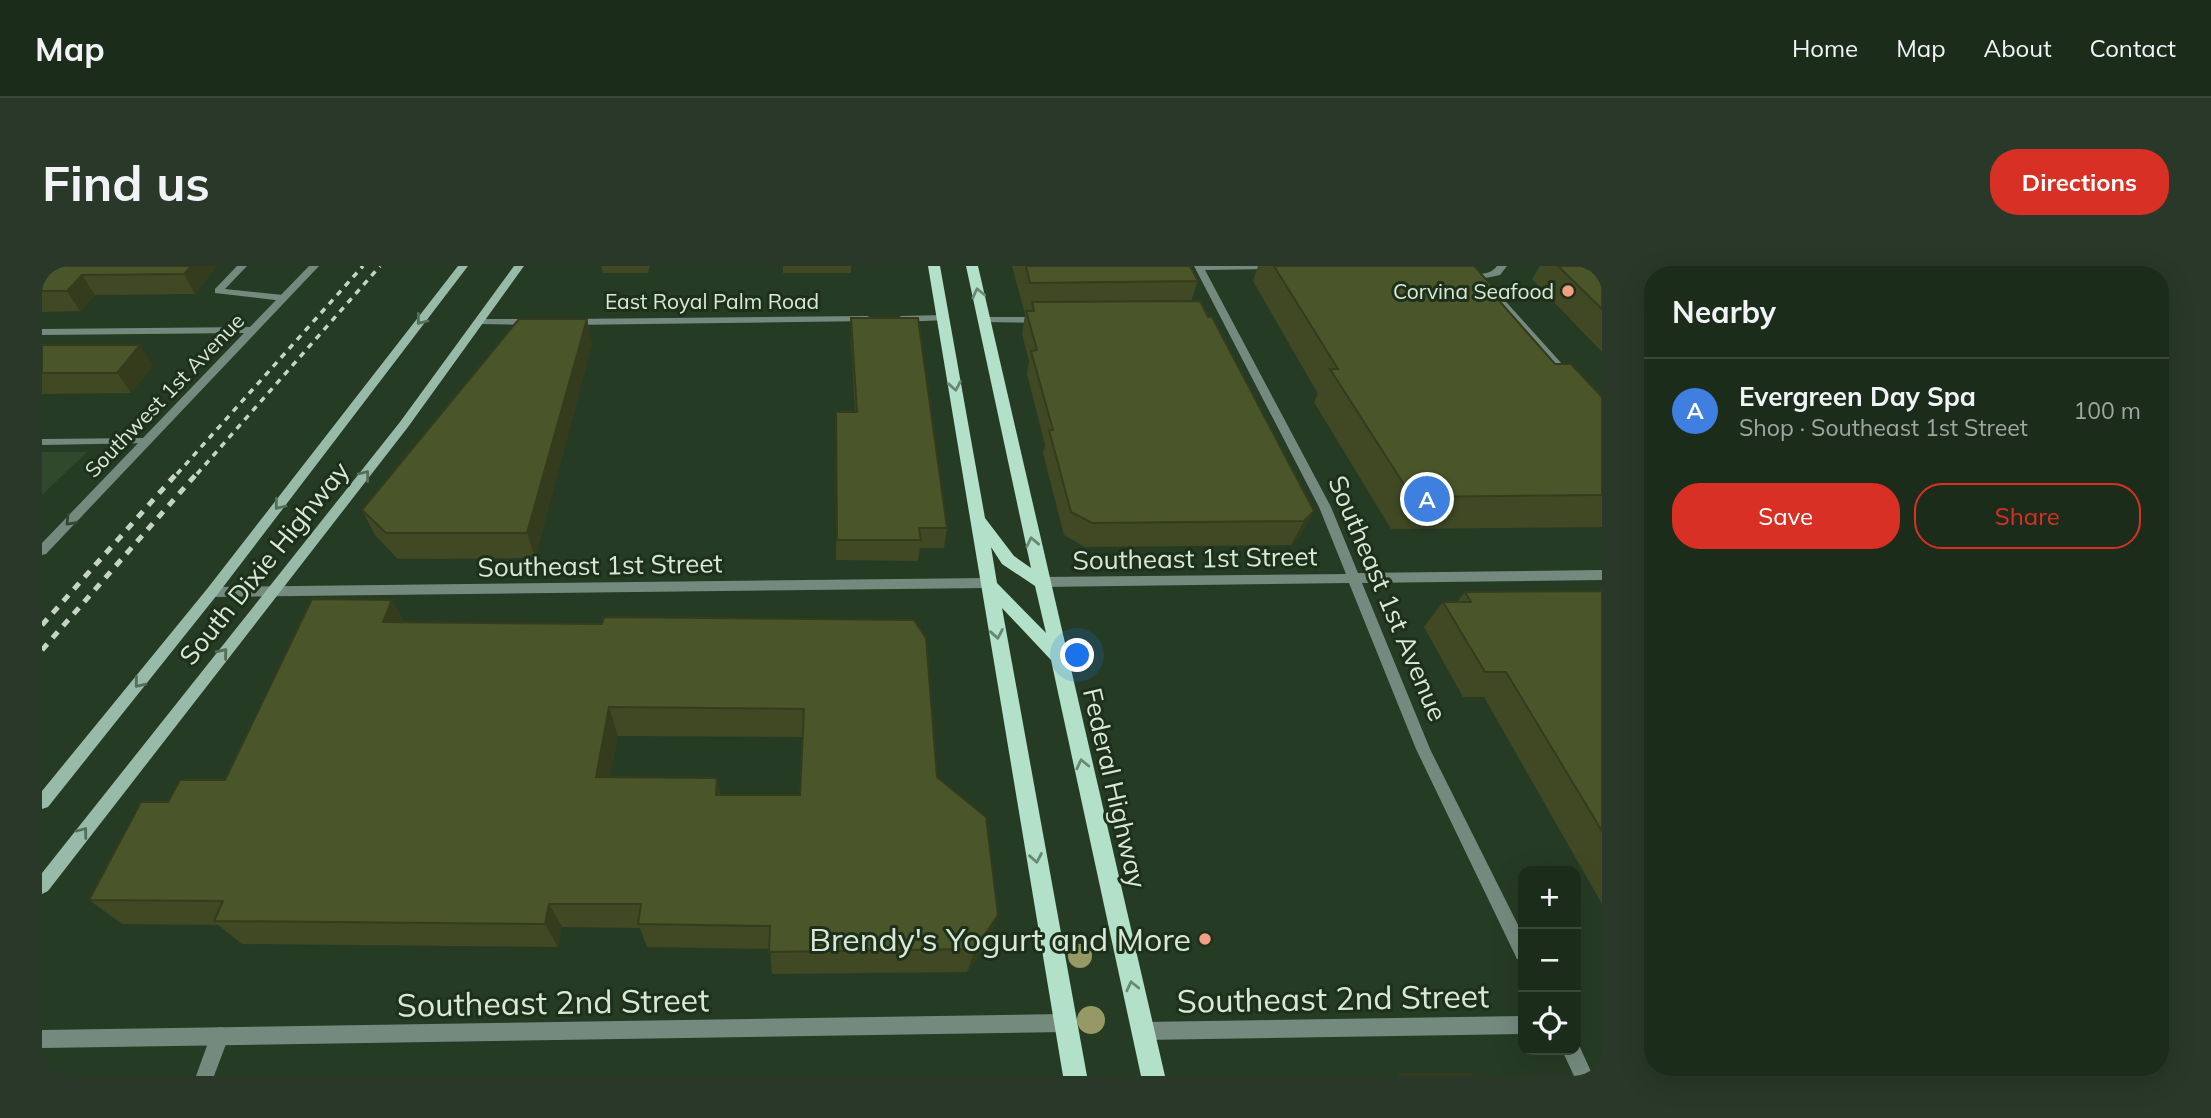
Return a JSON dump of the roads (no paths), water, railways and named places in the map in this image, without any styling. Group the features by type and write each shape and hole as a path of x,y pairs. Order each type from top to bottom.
{"main road":[{"name":"South Dixie Highway","path":"42,802 212,592 463,266"},
{"name":"South Dixie Highway","path":"42,886 369,470 519,266"},
{"path":"934,266 1075,1076"},
{"name":"Federal Highway","path":"972,266 1153,1076"},
{"path":"977,516 1008,560 1041,582"},
{"path":"988,583 1059,658"}],"street":[{"path":"242,266 218,291 283,298"},
{"name":"Southwest 1st Avenue","path":"42,551 314,266"},
{"path":"1199,267 1281,266"},
{"path":"1436,266 1452,273 1479,277 1497,273 1502,266"},
{"name":"Southeast 1st Avenue","path":"1199,267 1220,318 1325,507 1423,749 1518,943"},
{"path":"1479,277 1576,386"},
{"path":"886,319 944,318"},
{"name":"East Royal Palm Road","path":"564,321 872,319"},
{"path":"984,320 1050,320"},
{"path":"480,322 550,322"},
{"path":"42,332 253,330"},
{"path":"42,442 146,442"},
{"name":"Southeast 1st Street","path":"1041,582 1602,575"},
{"name":"Southeast 1st Street","path":"212,592 988,583"},
{"name":"Southeast 2nd Street","path":"42,1039 1065,1023"},
{"name":"Southeast 2nd Street","path":"1143,1031 1518,1025"},
{"path":"205,1076 220,1037"},
{"path":"1574,1055 1584,1076"}],"railway":[{"path":"177,474 363,266"},
{"path":"197,474 380,266"},
{"path":"42,625 178,472"},
{"path":"42,650 198,472"}],"place":[{"name":"Corvina Seafood","path":"1568,291"},
{"name":"Evergreen Day Spa","path":"1427,499"},
{"name":"Brendy's Yogurt and More","path":"1205,939"}]}
